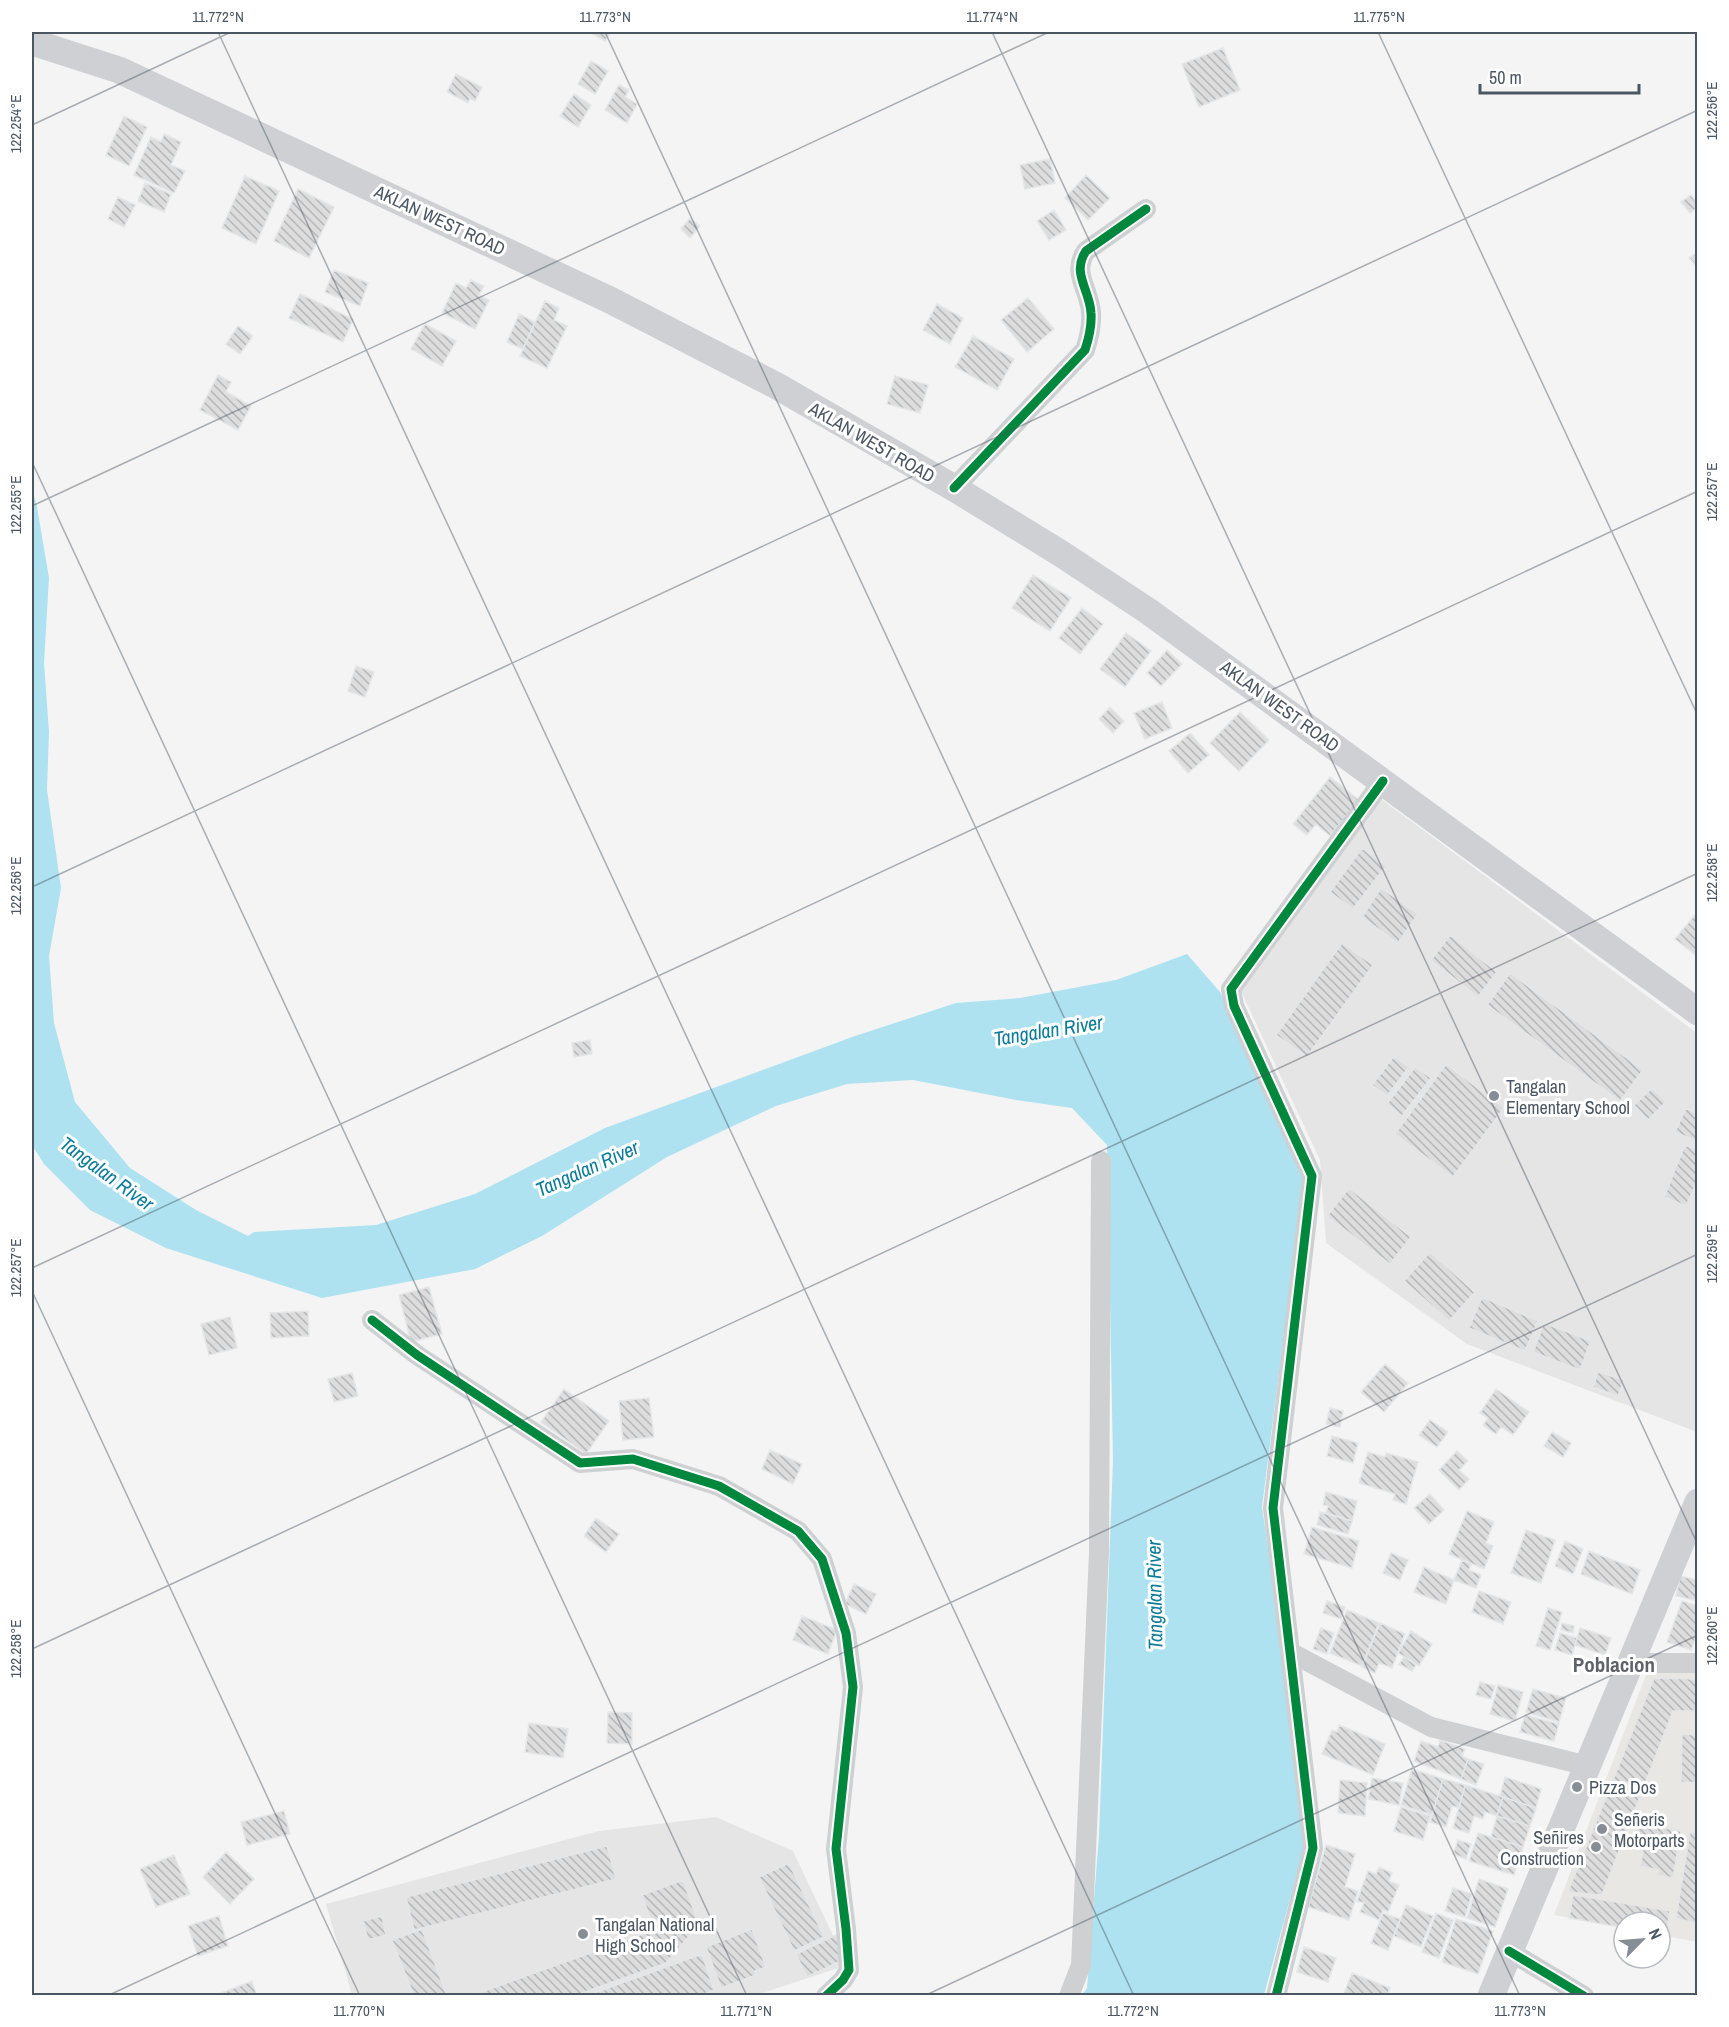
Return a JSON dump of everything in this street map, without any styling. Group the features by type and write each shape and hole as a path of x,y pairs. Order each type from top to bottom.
{"main road":[{"name":"AKLAN WEST ROAD","path":"32,42 119,70 610,300 777,387 954,488 1060,553 1148,611 1698,1012"},
{"path":"1491,1995 1698,1502"}],"street":[{"path":"954,488 1085,350 1091,332 1091,311 1081,277 1080,260 1086,251 1146,208"},
{"path":"1276,1995 1313,1848 1273,1508 1312,1176 1234,1006 1231,988 1383,781"},
{"path":"1069,1995 1081,1965 1098,1564 1101,1161"},
{"path":"372,1320 417,1355 580,1463 633,1459 719,1486 798,1531 822,1558 846,1633 853,1687 836,1849 849,1970 843,1980 826,1995"},
{"path":"1290,1652 1431,1727 1588,1766"},
{"path":"1631,1663 1698,1664"},
{"path":"1509,1951 1584,1995"}],"shaded area":[{"name":"Tangalan Elementary School","path":"1381,799 1697,1033 1697,1432 1467,1344 1326,1243 1320,1160 1240,989"},
{"path":"1649,1667 1697,1667 1697,1942 1672,1937 1672,1910 1612,1910 1612,1926 1554,1915"},
{"name":"Tangalan National High School","path":"716,1817 793,1851 847,1965 757,1995 352,1995 326,1904 599,1831"}],"water":[{"name":"Tangalan River","path":"32,488 49,578 44,663 49,732 47,790 61,888 49,956 54,1023 75,1102 130,1168 196,1210 248,1236 254,1232 376,1225 475,1194 605,1128 855,1036 956,1003 1020,998 1116,980 1187,954 1220,992 1291,1138 1303,1182 1262,1507 1298,1757 1305,1843 1264,1995 1082,1995 1087,1988 1099,1836 1113,1460 1107,1145 1072,1108 1016,1100 913,1080 847,1084 776,1106 667,1157 542,1236 475,1269 322,1298 166,1248 90,1210 44,1164 32,1145"}],"building":[{"path":"611,32 605,41 593,34"},
{"path":"1223,48 1240,90 1199,107 1182,64"},
{"path":"591,61 608,71 595,94 578,84"},
{"path":"456,74 482,87 475,101 470,98 468,103 447,92"},
{"path":"619,85 629,90 625,97 637,104 627,123 605,110"},
{"path":"574,94 591,105 578,127 560,116"},
{"path":"124,116 147,127 129,166 106,155"},
{"path":"164,134 181,142 171,165 185,171 174,193 134,175 151,137 161,142"},
{"path":"1050,159 1055,183 1025,189 1020,165"},
{"path":"1086,175 1110,198 1088,220 1065,198"},
{"path":"245,176 279,191 256,244 222,228"},
{"path":"145,183 171,194 164,212 138,201"},
{"path":"298,189 334,207 309,258 274,241"},
{"path":"1691,195 1698,207 1690,213 1681,202"},
{"path":"118,197 135,205 124,227 108,219"},
{"path":"1054,210 1066,230 1049,240 1037,221"},
{"path":"690,218 700,226 690,238 681,229"},
{"path":"1698,252 1698,268 1689,258"},
{"path":"334,270 368,283 360,306 325,292"},
{"path":"471,280 484,286 479,295 489,300 475,329 442,313 456,283 466,288"},
{"path":"300,294 353,319 343,342 289,318"},
{"path":"1028,298 1054,329 1027,352 1001,320"},
{"path":"545,301 559,308 554,320 567,326 547,368 520,356"},
{"path":"937,304 963,318 950,344 923,330"},
{"path":"519,314 535,322 523,349 507,342"},
{"path":"425,324 456,341 442,366 411,349"},
{"path":"238,326 253,336 240,354 226,344"},
{"path":"973,336 1014,359 997,390 955,367"},
{"path":"218,375 231,382 226,392 251,406 238,430 200,410"},
{"path":"895,376 928,385 920,413 887,404"},
{"path":"1033,575 1071,598 1050,631 1012,608"},
{"path":"1082,608 1103,624 1080,654 1059,638"},
{"path":"1126,633 1151,651 1125,687 1100,669"},
{"path":"1167,650 1182,664 1161,686 1147,673"},
{"path":"356,666 374,672 365,697 348,691"},
{"path":"1162,702 1172,728 1145,739 1134,713"},
{"path":"1110,707 1124,721 1113,733 1099,719"},
{"path":"1240,712 1269,740 1239,771 1210,743"},
{"path":"1190,733 1209,755 1188,773 1169,751"},
{"path":"1330,777 1359,800 1330,836 1316,824 1307,835 1293,824"},
{"path":"1362,848 1386,866 1353,909 1330,892"},
{"path":"1381,888 1418,914 1398,943 1362,917"},
{"path":"1698,911 1698,957 1675,939"},
{"path":"1450,935 1497,972 1478,997 1431,960"},
{"path":"1342,943 1373,965 1307,1057 1276,1035"},
{"path":"1510,973 1643,1070 1620,1101 1487,1005"},
{"path":"590,1040 592,1054 574,1057 572,1043"},
{"path":"1394,1056 1409,1067 1387,1096 1372,1085"},
{"path":"1446,1064 1504,1108 1453,1177 1395,1134"},
{"path":"1415,1067 1431,1078 1402,1116 1387,1104"},
{"path":"1652,1088 1666,1102 1648,1120 1634,1105"},
{"path":"1686,1108 1698,1114 1698,1142 1675,1132"},
{"path":"1685,1145 1698,1150 1698,1179 1686,1206 1664,1197"},
{"path":"1349,1188 1411,1237 1390,1264 1327,1216"},
{"path":"1430,1252 1475,1292 1449,1321 1404,1281"},
{"path":"429,1287 442,1334 411,1342 399,1295"},
{"path":"1482,1297 1538,1321 1525,1351 1469,1328"},
{"path":"308,1311 309,1336 271,1338 270,1313"},
{"path":"230,1317 237,1348 209,1355 201,1324"},
{"path":"1544,1323 1591,1341 1580,1370 1533,1352"},
{"path":"1385,1364 1408,1383 1384,1412 1361,1392"},
{"path":"1598,1372 1624,1380 1618,1396 1593,1387"},
{"path":"352,1373 358,1396 334,1402 328,1379"},
{"path":"564,1389 609,1421 586,1454 541,1422"},
{"path":"1496,1389 1529,1412 1513,1435 1501,1427 1496,1434 1483,1425 1488,1418 1480,1413"},
{"path":"649,1398 654,1437 623,1440 619,1401"},
{"path":"1330,1408 1343,1411 1340,1427 1326,1424"},
{"path":"1430,1420 1448,1432 1437,1447 1419,1435"},
{"path":"1552,1432 1571,1443 1563,1457 1544,1446"},
{"path":"1332,1436 1358,1443 1353,1463 1327,1456"},
{"path":"770,1450 802,1464 793,1484 762,1469"},
{"path":"1457,1451 1468,1461 1459,1470 1469,1479 1459,1490 1439,1470"},
{"path":"1368,1452 1385,1457 1386,1453 1418,1462 1406,1504 1393,1500 1395,1494 1359,1483"},
{"path":"1326,1492 1357,1501 1352,1521 1326,1513 1328,1506 1323,1505"},
{"path":"1430,1494 1444,1510 1429,1524 1414,1508"},
{"path":"1467,1511 1494,1522 1486,1543 1493,1546 1484,1569 1449,1554"},
{"path":"1320,1512 1352,1521 1348,1534 1317,1525"},
{"path":"596,1518 619,1534 606,1552 584,1536"},
{"path":"1312,1527 1359,1541 1352,1568 1304,1554"},
{"path":"1526,1530 1555,1540 1541,1583 1511,1573"},
{"path":"1565,1541 1583,1549 1573,1574 1555,1566"},
{"path":"1589,1551 1640,1570 1632,1594 1581,1574"},
{"path":"1391,1553 1408,1560 1400,1580 1383,1573"},
{"path":"1462,1560 1471,1564 1469,1570 1481,1575 1476,1588 1454,1580"},
{"path":"1424,1567 1454,1580 1446,1604 1414,1592"},
{"path":"1680,1576 1698,1580 1698,1601 1676,1596"},
{"path":"854,1584 876,1594 866,1614 845,1604"},
{"path":"1479,1591 1511,1602 1503,1624 1472,1612"},
{"path":"1327,1601 1345,1607 1341,1619 1323,1613"},
{"path":"1682,1601 1698,1606 1698,1632 1691,1650 1667,1642"},
{"path":"1548,1608 1562,1612 1550,1650 1536,1646"},
{"path":"1347,1610 1379,1623 1362,1666 1330,1653"},
{"path":"802,1616 837,1630 828,1654 793,1640"},
{"path":"1380,1623 1405,1634 1392,1668 1379,1663 1375,1673 1362,1667"},
{"path":"1562,1623 1574,1626 1573,1633 1561,1630"},
{"path":"1321,1628 1334,1633 1327,1654 1313,1649"},
{"path":"1580,1628 1611,1638 1605,1655 1575,1645"},
{"path":"1411,1631 1432,1644 1419,1666 1398,1653"},
{"path":"1560,1633 1577,1638 1572,1655 1555,1650"},
{"path":"1404,1657 1416,1665 1412,1671 1399,1664"},
{"path":"1654,1678 1698,1679 1698,1711 1673,1711 1602,1895 1568,1892"},
{"path":"1480,1682 1495,1686 1491,1699 1476,1695"},
{"path":"1498,1685 1523,1692 1515,1721 1490,1714"},
{"path":"1533,1689 1566,1698 1559,1722 1526,1712"},
{"path":"608,1712 632,1713 632,1744 607,1743"},
{"path":"1525,1715 1559,1724 1554,1741 1520,1732"},
{"path":"529,1723 568,1729 563,1758 525,1752"},
{"path":"1339,1725 1385,1744 1373,1775 1322,1754 1332,1730 1337,1732"},
{"path":"1682,1734 1698,1735 1698,1783 1681,1782"},
{"path":"1440,1740 1465,1749 1462,1756 1468,1759 1461,1779 1414,1761 1421,1741 1438,1747"},
{"path":"1468,1759 1484,1764 1476,1785 1461,1779"},
{"path":"1412,1769 1443,1779 1432,1815 1401,1805"},
{"path":"1505,1777 1541,1789 1536,1808 1500,1796"},
{"path":"1372,1778 1403,1783 1399,1805 1368,1799"},
{"path":"1443,1779 1465,1785 1459,1808 1452,1806 1446,1827 1430,1822"},
{"path":"1340,1780 1367,1783 1365,1816 1338,1813"},
{"path":"1465,1785 1503,1797 1497,1816 1485,1812 1483,1819 1474,1816 1469,1833 1453,1828"},
{"path":"1503,1797 1536,1808 1530,1826 1497,1816"},
{"path":"1401,1807 1430,1816 1423,1840 1394,1831"},
{"path":"284,1811 290,1834 247,1845 241,1822"},
{"path":"1497,1816 1530,1826 1523,1847 1491,1837"},
{"path":"1637,1823 1681,1831 1673,1878 1658,1875 1659,1870 1640,1866 1643,1851 1632,1849"},
{"path":"1690,1832 1698,1833 1698,1924 1676,1918"},
{"path":"1478,1833 1523,1847 1514,1875 1469,1861"},
{"path":"1458,1840 1471,1844 1466,1859 1453,1854"},
{"path":"1326,1845 1355,1854 1345,1887 1358,1891 1349,1920 1308,1907"},
{"path":"607,1846 616,1879 414,1930 406,1897"},
{"path":"226,1852 254,1879 230,1904 203,1877"},
{"path":"174,1855 190,1894 156,1907 140,1869"},
{"path":"789,1863 824,1937 794,1951 759,1877"},
{"path":"1379,1867 1392,1873 1389,1881 1399,1885 1388,1912 1383,1910 1379,1920 1360,1912 1364,1903 1357,1901 1368,1871 1376,1874"},
{"path":"1479,1879 1508,1889 1495,1927 1467,1918"},
{"path":"683,1880 699,1925 666,1963 574,1996 470,1996 654,1930 642,1895"},
{"path":"1453,1888 1472,1894 1465,1917 1445,1911"},
{"path":"1573,1895 1664,1910 1612,1910 1612,1926 1569,1918"},
{"path":"1406,1905 1433,1916 1421,1947 1394,1936"},
{"path":"1383,1913 1400,1919 1388,1950 1371,1943"},
{"path":"1436,1913 1453,1920 1439,1958 1422,1952"},
{"path":"219,1916 228,1946 198,1956 188,1926"},
{"path":"382,1916 386,1935 368,1940 363,1921"},
{"path":"1456,1919 1493,1931 1478,1974 1442,1962"},
{"path":"422,1929 447,1996 414,1996 392,1940"},
{"path":"752,1929 766,1967 755,1971 756,1975 721,1988 706,1947"},
{"path":"836,1935 847,1958 807,1977 796,1954"},
{"path":"1304,1947 1336,1958 1328,1982 1297,1972"},
{"path":"702,1954 714,1990 699,1996 586,1996"},
{"path":"1352,1973 1390,1988 1387,1996 1343,1996"},
{"path":"252,1981 257,1996 220,1996 219,1994"}],"cycle path":[{"path":"954,488 1085,350 1091,318 1090,305 1081,274 1082,259 1086,251 1146,209"},
{"path":"1276,1996 1313,1848 1273,1508 1312,1176 1234,1006 1231,989 1383,781"},
{"path":"372,1320 417,1355 580,1463 633,1459 719,1486 798,1531 822,1559 846,1633 853,1687 836,1849 849,1970 843,1980 826,1996"},
{"path":"1509,1951 1584,1996"}],"place":[{"name":"Tangalan Elementary School","path":"1494,1096"},
{"name":"Pizza Dos","path":"1577,1787"},
{"name":"Señeris Motorparts","path":"1602,1829"},
{"name":"Señires Construction","path":"1596,1847"},
{"name":"Tangalan National High School","path":"583,1934"}],"district":[{"name":"Poblacion","path":"1614,1664"}]}
